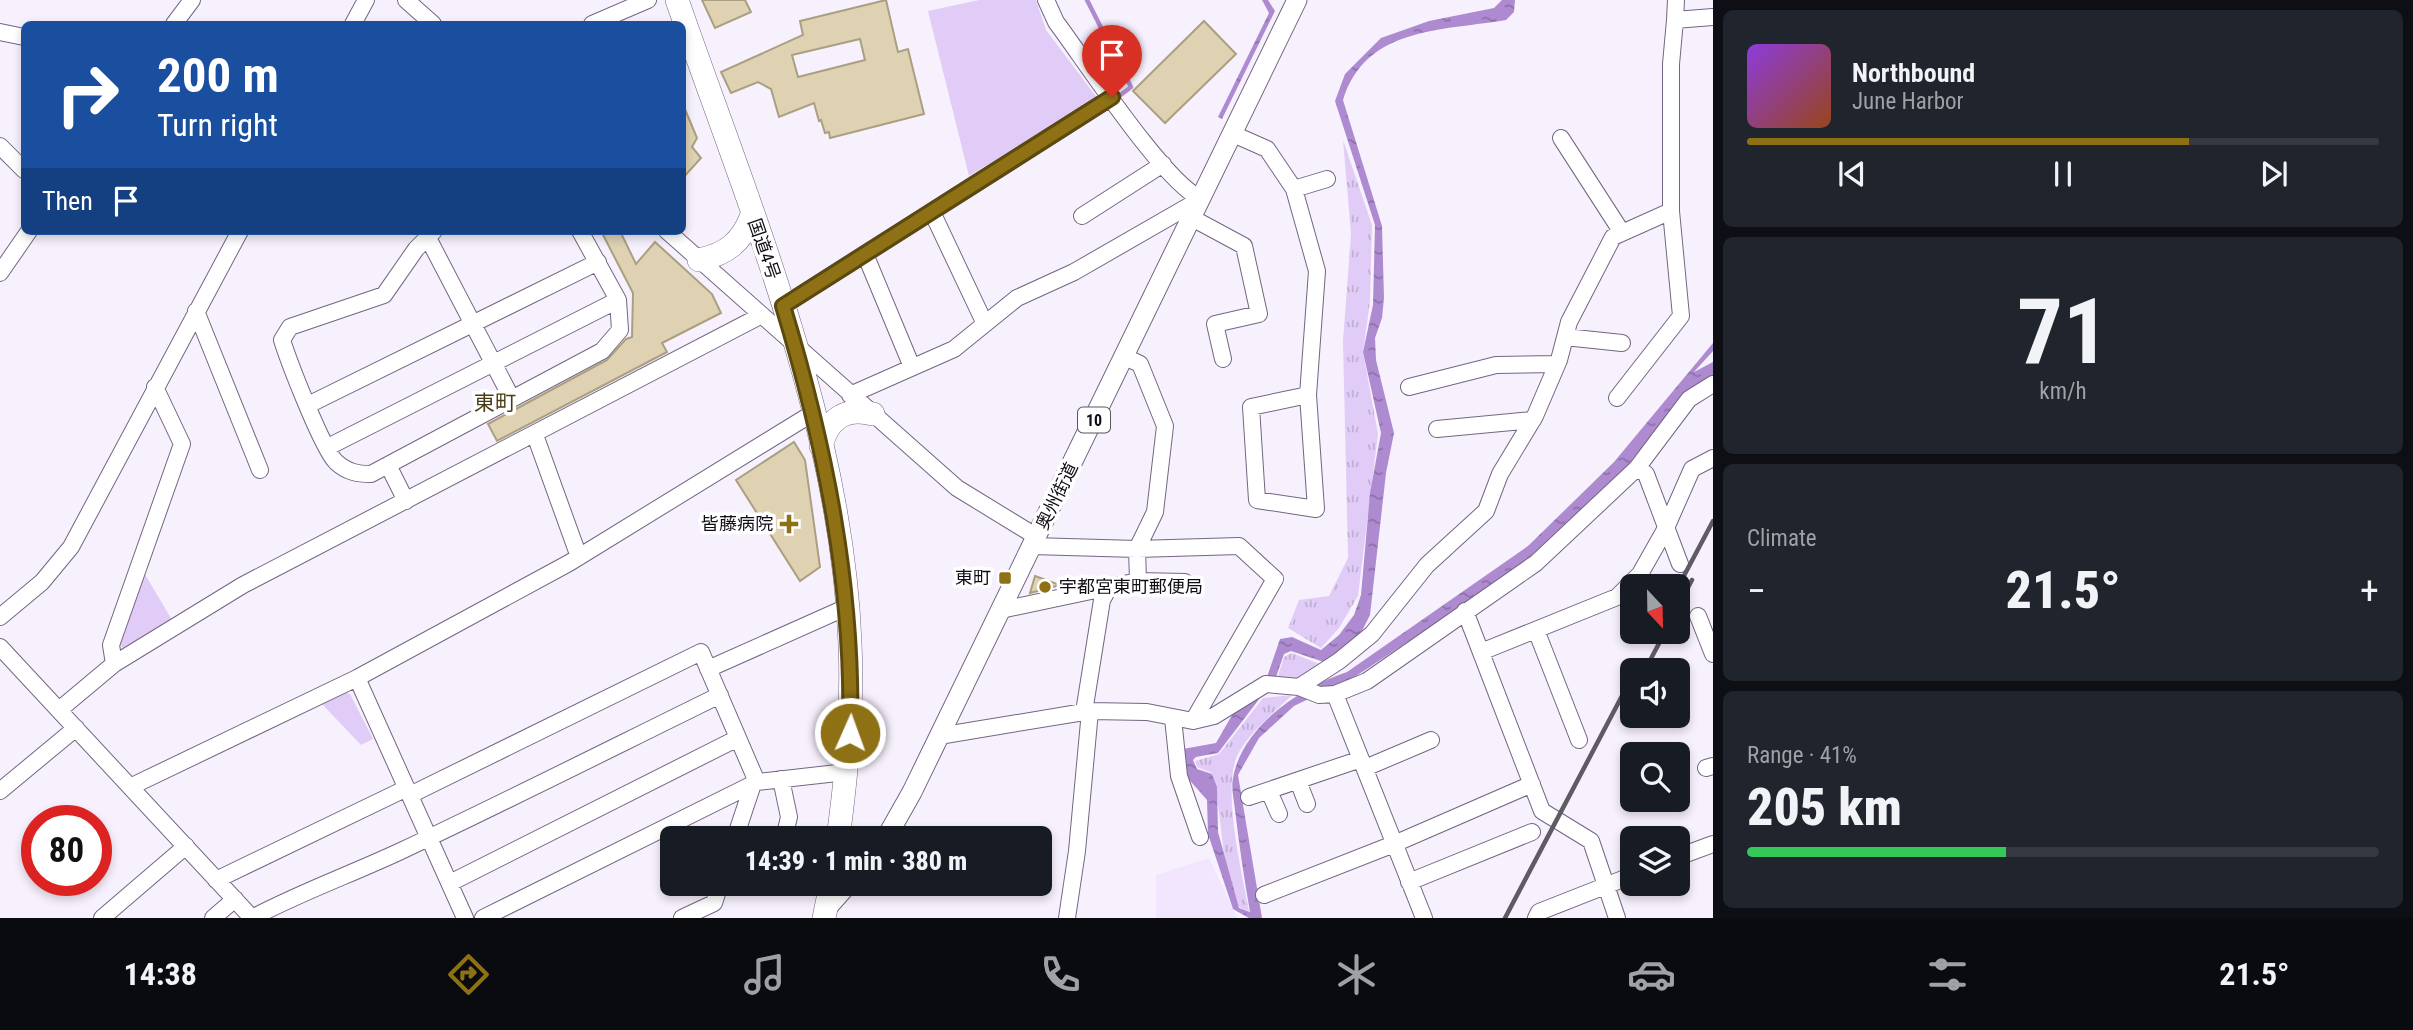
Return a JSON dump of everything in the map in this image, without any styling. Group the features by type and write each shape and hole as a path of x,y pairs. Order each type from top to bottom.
{"highway":[{"name":"国道4号","path":"677,0 684,21"},
{"name":"国道4号","path":"686,26 783,306 821,446 847,607 851,691 839,826"},
{"path":"699,260 719,255 734,246 747,231 752,215"},
{"path":"821,446 832,420 847,412 873,414"}],"main road":[{"name":"奥州街道","path":"892,826 1035,541 1297,0"},
{"path":"825,913 838,896"}],"street":[{"path":"176,21 192,0"},
{"path":"354,21 366,0"},
{"path":"407,0 430,21"},
{"path":"599,21 648,0"},
{"path":"1046,0 1056,22 1163,164 1189,193 1202,199"},
{"path":"1617,398 1681,316 1671,211 1671,64 1676,0"},
{"path":"1675,20 1713,18"},
{"path":"0,32 21,36"},
{"path":"783,306 1112,97"},
{"path":"1233,134 1267,149 1294,189 1317,271 1308,395 1315,509 1257,500 1251,407 1308,395"},
{"path":"1561,138 1621,231"},
{"path":"0,146 21,167"},
{"path":"1082,216 1163,164"},
{"path":"1294,189 1327,179"},
{"path":"850,395 954,349 1017,298 1074,272 1202,199"},
{"path":"1299,687 1339,661 1372,634 1427,565 1486,511 1500,474 1533,420 1588,281 1613,237 1621,231 1671,211"},
{"path":"932,212 985,324"},
{"path":"1192,218 1244,246 1259,313 1215,324 1223,359"},
{"path":"0,273 26,235"},
{"path":"0,617 42,582 71,547 238,235"},
{"path":"429,235 384,295 290,327 282,340 334,460 353,473 371,474 602,351 620,330 618,300 582,235"},
{"path":"431,235 472,324 512,399"},
{"path":"671,235 957,488 1035,541 1137,549 1239,546 1275,579 1193,721"},
{"path":"865,254 912,367"},
{"path":"308,405 598,262"},
{"path":"328,447 618,300"},
{"path":"196,311 260,470"},
{"path":"59,709 114,664 243,585 762,315"},
{"path":"1565,337 1622,343"},
{"path":"1125,357 1139,364 1164,426 1155,512 1137,549 1138,581"},
{"path":"1409,387 1496,365 1557,365"},
{"path":"939,736 1087,711 1147,712 1193,721 1214,716 1266,684 1299,687 1319,695 1335,694 1367,681 1536,564 1637,468 1689,399 1713,384"},
{"path":"114,664 111,645 182,444 155,387"},
{"path":"132,786 357,678 579,557 813,412"},
{"path":"1437,429 1533,420"},
{"path":"535,435 579,557"},
{"path":"1481,652 1616,597 1640,574 1666,528 1692,469 1713,458"},
{"path":"388,465 406,501"},
{"path":"1637,468 1646,474 1680,564"},
{"path":"1001,610 1138,581 1185,582"},
{"path":"1067,918 1077,851 1087,711 1102,600 1110,586"},
{"path":"708,669 847,607"},
{"path":"1465,611 1542,811 1591,841 1617,918"},
{"path":"1698,616 1713,654"},
{"path":"1536,630 1578,740"},
{"path":"0,647 252,918 302,891 364,868 429,838 720,695"},
{"path":"216,880 701,652 755,783 739,826"},
{"path":"357,678 465,918"},
{"path":"1335,694 1424,918"},
{"path":"1173,718 1179,776 1200,837"},
{"path":"0,792 76,728"},
{"path":"450,883 738,738"},
{"path":"1249,797 1431,740"},
{"path":"483,918 755,783 846,772"},
{"path":"781,779 789,817 787,826"},
{"path":"1298,781 1307,804"},
{"path":"1264,895 1394,844 1532,784"},
{"path":"1269,791 1279,814"},
{"path":"1409,882 1532,832"},
{"path":"1690,853 1713,844"},
{"path":"102,918 186,846"},
{"path":"1536,918 1539,912 1620,881"},
{"path":"682,918 713,903 716,896"},
{"path":"213,918 235,900"}],"shaded area":[{"path":"1209,858 1237,918 1156,918 1156,875"}],"green space":[{"path":"979,0 1036,0 1046,30 1098,99 969,176 928,11"},
{"path":"1343,140 1372,225 1370,302 1363,352 1378,434 1358,596 1339,628 1321,648 1288,628 1299,600 1329,596 1348,558 1343,341 1351,234"},
{"path":"139,564 172,620 123,648 114,638"},
{"path":"1292,653 1324,666 1298,681 1277,679 1284,657"},
{"path":"341,691 350,694 373,739 361,745 320,702"},
{"path":"1292,695 1248,739 1237,756 1233,771 1232,810 1249,911 1239,907 1229,883 1212,773 1197,767 1195,761 1219,754 1263,698"}],"water":[{"path":"1262,0 1268,0 1275,11 1222,119 1218,117 1269,13"},
{"path":"1502,0 1515,0 1514,12 1506,20 1433,31 1388,45 1369,58 1354,76 1343,100 1382,226 1384,298 1382,318 1375,338 1376,360 1394,433 1386,473 1370,615 1361,633 1324,662 1291,651 1284,654 1276,677 1218,753 1193,760 1197,769 1212,774 1217,787 1218,832 1239,908 1250,912 1232,782 1239,759 1261,726 1293,698 1347,672 1528,546 1614,462 1713,343 1713,351 1694,372 1713,362 1713,375 1680,400 1623,471 1515,571 1356,676 1294,706 1259,738 1238,775 1262,918 1249,918 1233,909 1208,834 1207,800 1185,775 1183,749 1216,743 1235,710 1267,677 1280,639 1292,637 1321,650 1339,635 1354,615 1361,595 1370,493 1381,433 1363,352 1373,305 1375,225 1335,101 1345,74 1381,38 1429,21 1494,8"}],"building":[{"path":"702,0 745,0 751,12 715,28"},
{"path":"886,0 898,52 908,49 924,114 830,138 829,132 825,133 821,120 819,121 814,103 779,117 771,89 758,82 731,93 721,72 803,35 800,21","holes":["860,39 865,60 798,77 792,55"]},
{"path":"1204,21 1236,54 1165,123 1133,91"},
{"path":"686,112 697,138 692,147 701,158 686,175"},
{"path":"603,235 622,235 636,264 655,242 712,294 721,313 662,343 667,352 497,441 488,424 607,360 626,339 632,337 633,293"},
{"name":"皆藤病院","path":"794,442 805,460 820,567 800,581 736,480"},
{"path":"1035,576 1060,585 1030,593"}],"waterway":[{"path":"1087,0 1131,87 1118,97"}],"railway":[{"path":"1685,574 1713,521"},
{"path":"1690,584 1692,580"},
{"path":"1651,658 1659,644"},
{"path":"1505,918 1620,700"}],"place":[{"name":"皆藤病院","path":"789,524"},
{"name":"東町","path":"1005,578"},
{"name":"宇都宮東町郵便局","path":"1045,587"}],"district":[{"name":"東町","path":"495,403"}],"route":[{"path":"850,733 850,640 840,550 813,412 783,306 1112,97"}]}
